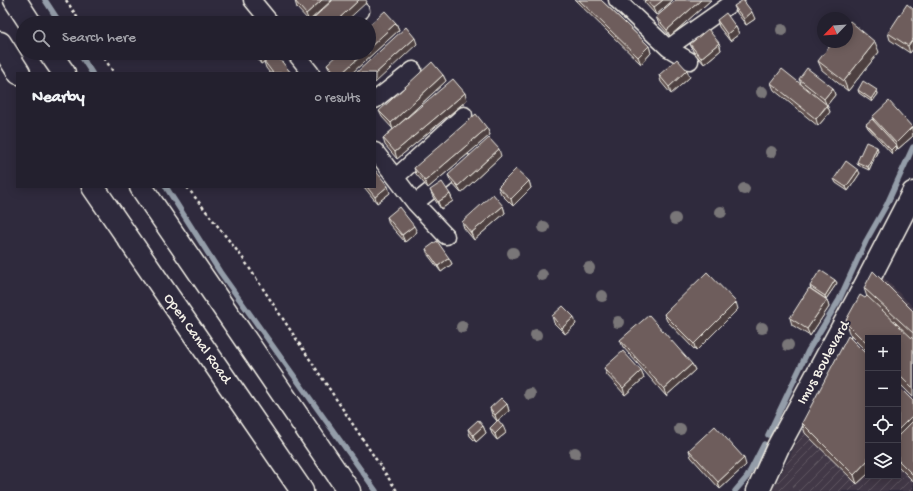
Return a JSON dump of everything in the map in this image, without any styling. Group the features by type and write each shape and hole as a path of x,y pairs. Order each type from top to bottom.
{"main road":[{"path":"15,0 25,16"},
{"path":"0,43 18,72"},
{"path":"55,60 63,72"},
{"name":"Open Canal Road","path":"94,188 302,491"},
{"path":"142,188 349,491"},
{"name":"Imus Boulevard","path":"758,491 778,447 866,284 913,193"}],"street":[{"path":"619,0 668,48 690,60"},
{"path":"668,48 736,0"},
{"path":"260,3 267,16"},
{"path":"355,16 361,11"},
{"path":"376,99 413,70"},
{"path":"396,177 464,115"},
{"path":"376,152 415,202 446,236"},
{"path":"415,202 479,152"}],"path":[{"path":"66,0 76,16"},
{"path":"106,60 113,72"},
{"path":"188,188 242,257 397,491"}],"shaded area":[{"path":"881,275 913,307 913,491 772,491"}],"building":[{"path":"322,0 306,14 295,1"},
{"path":"333,0 359,0 342,16 316,16"},
{"path":"579,0 601,0 649,46 638,57"},
{"path":"646,0 663,0 653,8"},
{"path":"676,0 701,0 667,30 656,17"},
{"path":"743,0 752,12 744,19 734,6"},
{"path":"907,4 913,9 913,39 908,46 888,33"},
{"path":"385,11 396,23 376,42 376,19"},
{"path":"726,13 736,27 727,34 717,20"},
{"path":"853,24 875,42 844,81 818,61 828,48 853,48"},
{"path":"406,27 415,38 376,73 357,72 370,60 376,60 376,55"},
{"path":"708,29 719,43 701,58 690,44"},
{"path":"677,59 687,70 669,87 659,75"},
{"path":"281,60 290,72 272,72 264,61"},
{"path":"331,60 356,60 343,72 335,72 327,64"},
{"path":"432,62 443,75 391,123 379,111"},
{"path":"807,68 833,88 824,99 799,79"},
{"path":"782,69 827,105 816,119 771,83"},
{"path":"453,79 465,93 395,152 383,138"},
{"path":"863,81 877,90 871,99 858,90"},
{"path":"889,101 912,127 896,143 872,117"},
{"path":"476,114 487,128 425,181 414,168"},
{"path":"872,119 896,145 891,150 866,124"},
{"path":"489,138 499,149 458,186 448,175"},
{"path":"866,142 877,147 868,167 857,162"},
{"path":"846,161 858,170 846,187 834,179"},
{"path":"516,169 529,181 511,199 498,187"},
{"path":"376,171 388,186 375,197 368,188 376,188"},
{"path":"442,182 450,194 438,202 430,190"},
{"path":"493,194 503,206 471,233 462,222"},
{"path":"399,207 414,226 402,235 387,217"},
{"path":"437,241 449,258 438,266 426,249"},
{"path":"820,270 835,280 825,296 810,286"},
{"path":"873,271 913,311 913,333 864,288"},
{"path":"707,272 736,302 694,344 664,314"},
{"path":"809,288 827,300 807,329 790,318"},
{"path":"860,295 865,298 867,296 913,339 913,389 901,377 901,335 865,335 865,342 845,322"},
{"path":"563,306 574,317 562,328 552,316"},
{"path":"649,315 692,364 664,389 620,340"},
{"path":"848,336 865,353 865,463 854,475 802,423"},
{"path":"623,351 641,371 623,388 604,368"},
{"path":"901,389 913,401 913,415 901,427"},
{"path":"501,398 507,404 495,415 490,408"},
{"path":"478,420 483,426 473,435 468,429"},
{"path":"498,420 503,426 495,434 490,428"},
{"path":"913,421 913,475 901,463 901,433"},
{"path":"715,426 744,458 718,482 689,450"}],"waterway":[{"path":"45,0 55,16"},
{"path":"84,60 91,72"},
{"path":"768,435 808,351 839,300 866,241 887,204 913,147"},
{"path":"167,188 220,272 376,491"},
{"path":"735,491 747,477 764,444"}]}
